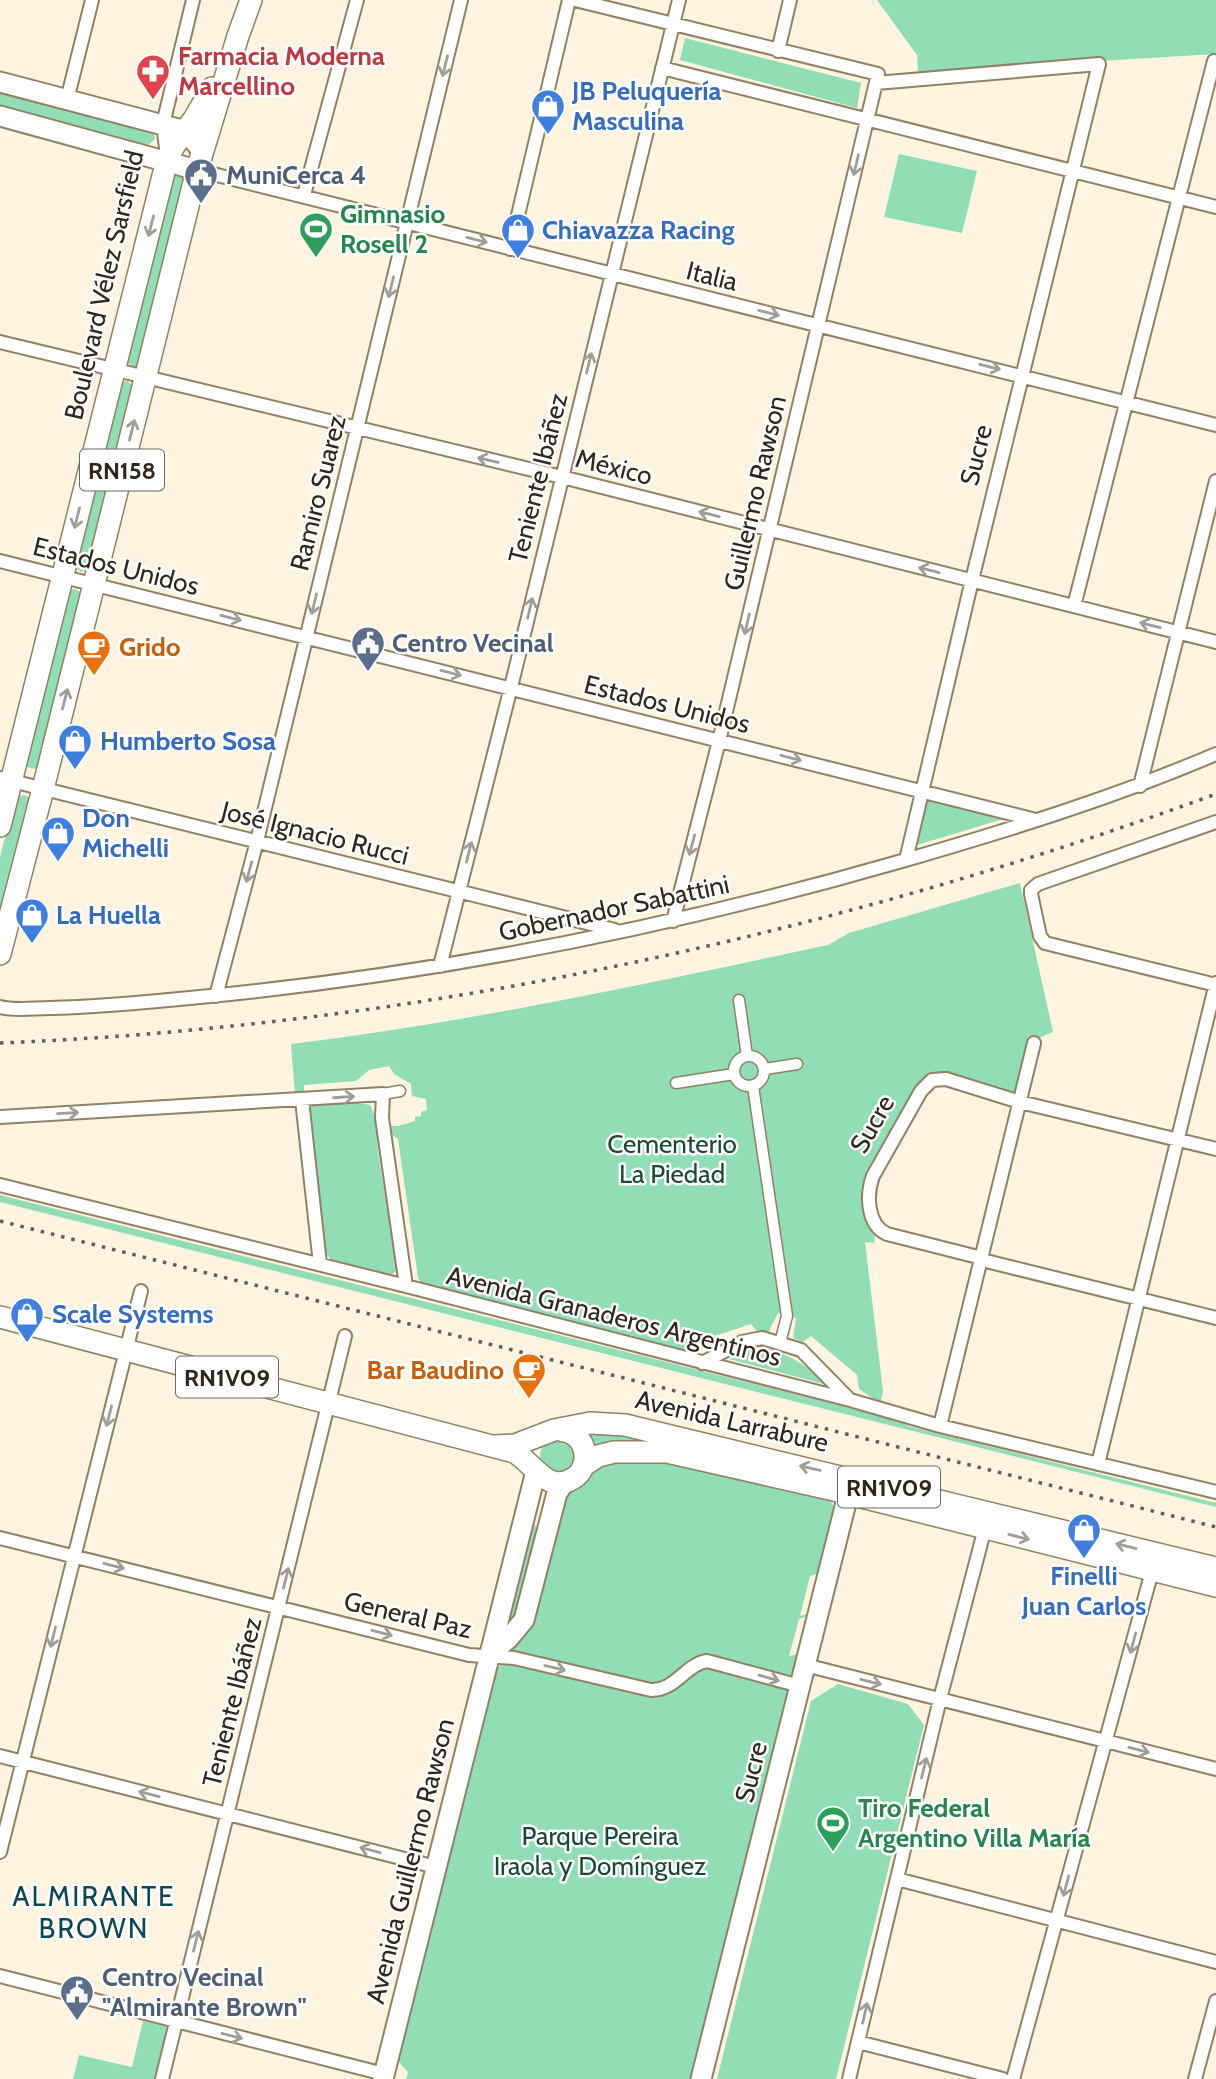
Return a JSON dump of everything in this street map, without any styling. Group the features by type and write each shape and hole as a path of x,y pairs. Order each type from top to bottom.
{"main road":[{"name":"RN158","path":"0,954 200,160 251,0"},
{"name":"RN158","path":"167,160 203,105 238,36"},
{"path":"0,82 186,131 193,137 200,160 167,160 0,117"},
{"name":"Boulevard Vélez Sarsfield","path":"0,826 5,780 62,576 167,160"},
{"name":"RN1V09","path":"0,1317 494,1446 520,1455 547,1481 565,1482 576,1477 583,1466"},
{"name":"Avenida Larrabure","path":"551,1433 601,1422 625,1424 850,1486 1154,1562 1216,1586"},
{"path":"536,1471 532,1456 536,1442 551,1433 572,1433 582,1442 585,1454 583,1466"},
{"name":"RN1V09","path":"494,1446 515,1445 551,1433"},
{"name":"Avenida Larrabure","path":"583,1466 597,1456 614,1452 667,1452 850,1486 985,1528 1154,1562 1216,1568"},
{"name":"Avenida Guillermo Rawson","path":"384,2077 536,1471"},
{"path":"488,1656 509,1638 523,1620 557,1493 565,1482"},
{"name":"Sucre","path":"701,2079 850,1486"}],"street":[{"path":"67,100 92,0"},
{"name":"Boulevard Vélez Sarsfield","path":"167,160 163,124 193,0"},
{"path":"304,195 357,0"},
{"name":"Ramiro Suarez","path":"216,996 257,841 461,0"},
{"path":"510,249 569,0"},
{"path":"575,0 877,79"},
{"name":"Teniente Ibáñez","path":"440,966 679,0"},
{"path":"778,51 790,0"},
{"path":"1074,606 1214,61"},
{"name":"Sucre","path":"877,79 1099,64 906,860"},
{"path":"662,68 1216,208"},
{"name":"Guillermo Rawson","path":"673,921 719,741 877,79"},
{"name":"Italia","path":"200,160 304,195 510,249 1216,425"},
{"name":"México","path":"0,342 562,477 1216,642"},
{"path":"1140,786 1216,481"},
{"name":"Estados Unidos","path":"0,561 922,790 1037,821"},
{"name":"Gobernador Sabattini","path":"0,1007 69,1008 216,996 440,966 673,921 811,887 1037,821 1140,786 1216,754"},
{"name":"José Ignacio Rucci","path":"5,780 619,931"},
{"path":"1098,1464 1216,984 1048,944 1041,939 1031,890 1038,884 1216,822"},
{"path":"739,1000 747,1056"},
{"path":"940,1426 1034,1043"},
{"path":"734,1074 738,1060 747,1056 757,1057 765,1069"},
{"path":"765,1069 797,1064"},
{"path":"734,1074 741,1084 752,1086 761,1082 765,1069"},
{"path":"676,1083 734,1074"},
{"name":"Sucre","path":"982,1259 882,1232 872,1218 871,1182 876,1168 928,1084 936,1079 946,1079 1020,1102"},
{"path":"752,1086 787,1315 780,1343"},
{"path":"0,1117 302,1100 401,1091"},
{"path":"383,1094 382,1118 406,1286"},
{"path":"302,1100 320,1264"},
{"path":"1020,1102 1216,1149"},
{"name":"Avenida Granaderos Argentinos","path":"0,1185 406,1286 850,1400 940,1426 1216,1493"},
{"path":"982,1259 1216,1318"},
{"path":"0,1852 141,1291"},
{"name":"Teniente Ibáñez","path":"162,2079 345,1336"},
{"path":"702,1363 732,1346 753,1339 780,1343 807,1355 850,1400"},
{"path":"849,2079 940,1699 985,1528"},
{"name":"General Paz","path":"0,1538 470,1655 513,1658 651,1690 666,1687 699,1663 707,1661 800,1686"},
{"path":"1013,2079 1154,1562"},
{"path":"805,1665 1216,1769"},
{"path":"0,1756 436,1867"},
{"path":"897,1879 1216,1962"},
{"path":"0,1976 384,2077"},
{"path":"1195,2079 1216,2001"},
{"path":"858,2042 1003,2079"}],"green space":[{"path":"877,0 1216,0 1216,54 918,72 917,55"},
{"path":"685,38 861,83 857,108 680,60"},
{"path":"0,90 154,131 155,139 147,146 0,110"},
{"path":"899,154 977,171 962,233 884,217"},
{"path":"173,176 185,178 139,365 134,367 125,361"},
{"path":"127,381 134,386 88,570 81,572 74,566 122,382"},
{"path":"75,589 82,593 40,770 23,766 69,590"},
{"path":"25,795 32,800 0,934 0,857 14,802 19,796"},
{"path":"927,801 1010,817 917,845"},
{"name":"Cementerio La Piedad","path":"1020,883 1053,1032 1032,1041 1017,1092 947,1075 935,1075 865,1197 868,1225 875,1236 874,1243 865,1242 883,1391 881,1401 859,1389 857,1375 811,1336 803,1342 793,1338 796,1318 778,1313 768,1333 757,1331 751,1324 700,1341 703,1349 692,1352 421,1283 418,1278 398,1139 390,1134 389,1126 415,1121 415,1117 421,1116 421,1112 427,1110 426,1099 412,1096 411,1084 394,1074 389,1066 369,1070 356,1081 304,1085 304,1094 295,1094 291,1044 494,1013 828,945 849,933"},
{"path":"354,1102 370,1105 375,1116 397,1270 391,1275 330,1259 324,1250 309,1108 312,1105"},
{"path":"0,1195 898,1420 908,1426 1216,1503 1216,1507 0,1202"},
{"path":"754,1347 773,1350 790,1357 814,1373 824,1384 729,1359"},
{"path":"600,1430 834,1479 614,1443 594,1446 585,1432"},
{"path":"558,1438 571,1443 576,1456 571,1469 558,1474 545,1469 540,1456 545,1443"},
{"name":"Parque Pereira Iraola y Domínguez","path":"612,1463 668,1463 689,1466 829,1499 835,1508 819,1573 810,1576 800,1616 808,1614 799,1619 789,1656 798,1654 792,1679 705,1665 789,1689 693,2079 406,2079 408,2072 397,2060 495,1669 505,1662 659,1686 515,1654 512,1649 565,1495 594,1470"},
{"path":"535,1525 538,1530 514,1620 509,1623 507,1621 532,1526"},
{"name":"Tiro Federal Argentino Villa María","path":"838,1684 908,1704 924,1725 836,2079 717,2079 811,1701"},
{"path":"143,2021 165,2026 167,2030 155,2079 73,2079 79,2055 132,2067"}],"railway":[{"path":"0,1043 155,1033 310,1017 465,994 618,966 770,931 920,891 1069,845 1216,794"},
{"path":"0,1221 1216,1527"}],"place":[{"name":"Farmacia Moderna Marcellino","path":"153,101"},
{"name":"JB Peluquería Masculina","path":"548,136"},
{"name":"MuniCerca 4","path":"201,205"},
{"name":"Gimnasio Rosell 2","path":"316,259"},
{"name":"Chiavazza Racing","path":"518,260"},
{"name":"Centro Vecinal","path":"368,673"},
{"name":"Grido","path":"94,677"},
{"name":"Humberto Sosa","path":"75,771"},
{"name":"Don Michelli","path":"58,863"},
{"name":"La Huella","path":"32,945"},
{"name":"Scale Systems","path":"27,1344"},
{"name":"Bar Baudino","path":"529,1400"},
{"name":"Finelli Juan Carlos","path":"1084,1560"},
{"name":"Tiro Federal Argentino Villa María","path":"833,1853"},
{"name":"Centro Vecinal \"Almirante Brown\"","path":"77,2022"}],"district":[{"name":"ALMIRANTE BROWN","path":"94,1912"}]}
